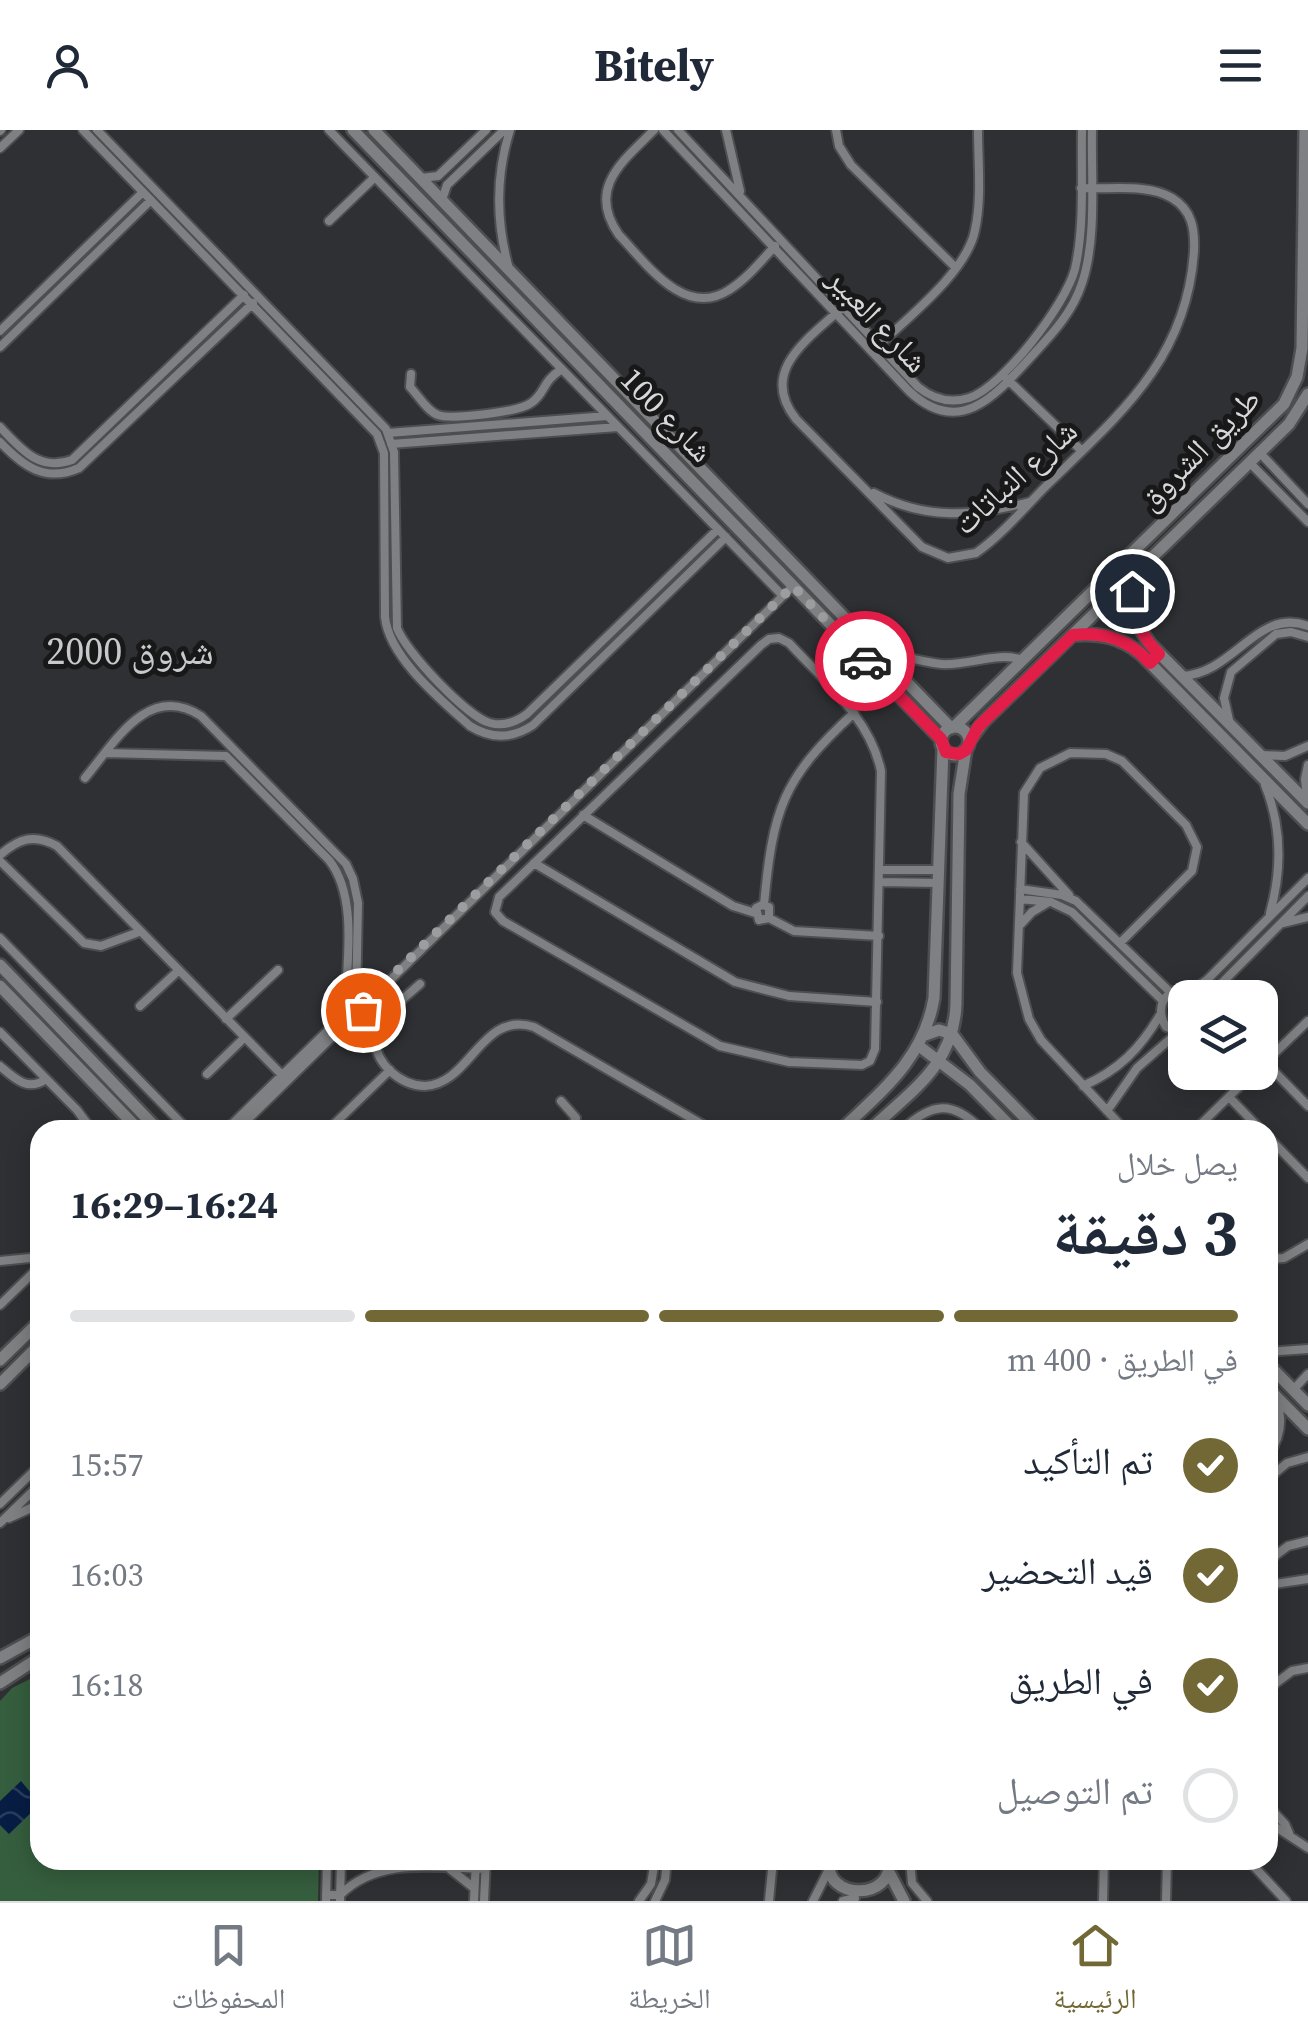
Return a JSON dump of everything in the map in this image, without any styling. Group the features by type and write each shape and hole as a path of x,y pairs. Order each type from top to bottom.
{"street":[{"path":"0,148 19,130"},
{"path":"83,130 247,292 377,434 382,445 388,635 399,655 470,726 495,736 528,729 726,537"},
{"path":"97,130 146,189"},
{"path":"329,130 783,596"},
{"name":"شارع 100","path":"353,130 942,744"},
{"name":"شارع 100","path":"374,130 952,728 962,730 968,745"},
{"path":"421,178 432,178 442,172 486,130"},
{"path":"442,200 450,181 507,130"},
{"path":"507,130 499,204 509,269"},
{"path":"654,130 616,169 606,202 612,225 669,285 697,298 718,296 737,284 778,242"},
{"name":"شارع العبير","path":"663,130 778,242 876,348 916,398 944,410 964,410 983,404 1056,330 1078,296 1088,257 1082,130"},
{"name":"شارع العبير","path":"678,130 742,195 778,242"},
{"path":"726,130 742,195"},
{"path":"836,130 838,146 851,165 956,268"},
{"path":"876,348 956,268 972,243 976,228 978,130"},
{"name":"شارع العبير","path":"876,348 918,387 939,399 972,398 1001,373 1048,323 1070,284 1092,130"},
{"name":"طريق الشروق","path":"942,744 952,728 1276,416 1292,390 1302,348 1305,130"},
{"path":"375,152 385,142"},
{"path":"442,172 444,179 450,181"},
{"path":"330,221 375,177"},
{"name":"شارع النباتات","path":"841,310 792,355 783,376 784,398 796,419 922,547 948,558 967,556 984,548 1138,395 1162,361 1185,305 1194,236 1186,211 1167,195 1086,188"},
{"path":"0,331 146,189"},
{"path":"0,347 155,197"},
{"path":"466,246 477,235"},
{"path":"61,272 70,280"},
{"path":"0,427 36,460 50,464 72,460 247,292"},
{"path":"255,301 313,352 389,433 393,444 397,628 407,648 474,715 495,724 523,718 718,529"},
{"path":"0,442 18,460 39,472 64,473 79,468 255,301"},
{"path":"306,360 313,352"},
{"path":"412,374 409,386 432,412 442,416 502,412 530,404 547,379 562,369"},
{"path":"1001,373 1082,451"},
{"name":"طريق الشروق","path":"968,745 978,727 1289,424 1308,394"},
{"path":"502,412 504,429"},
{"path":"460,415 460,428"},
{"path":"382,445 608,416"},
{"path":"377,434 460,428 618,427"},
{"path":"1260,453 1308,504"},
{"path":"1250,463 1308,522"},
{"path":"866,489 905,507 945,515 986,513 1031,502"},
{"path":"1133,576 1132,606 1155,659 1308,824"},
{"path":"247,1120 793,586"},
{"path":"1182,676 1203,673 1222,663 1270,626 1284,622 1308,626"},
{"path":"620,624 628,632"},
{"path":"1230,724 1224,698 1231,672 1276,634 1291,632 1308,637"},
{"path":"1073,635 1113,637 1182,676 1308,803"},
{"path":"779,638 789,644 854,713 872,740 881,771 874,1053 862,1065 789,1062 720,1046 499,918 496,900 584,815 769,639 779,638"},
{"path":"876,650 940,664 1002,656 1023,660"},
{"path":"1222,663 1231,672"},
{"path":"85,778 139,716 169,704 202,716 329,860 343,883 348,904 349,1017 236,1120"},
{"path":"764,905 772,832 787,790 811,754 854,713"},
{"path":"942,744 954,755 968,745"},
{"path":"852,1120 900,1074 922,1040 934,998 942,744"},
{"path":"880,1120 939,1062 952,1034 959,794 968,745"},
{"path":"1240,755 1256,750 1285,756 1308,746"},
{"path":"1116,1120 1041,1040 1029,1019 1017,973 1024,793 1040,768 1053,759 1088,751 1122,761 1193,835 1197,860 1184,881 1120,944"},
{"path":"106,752 220,754 249,770 336,851 350,872 358,903 360,1006"},
{"path":"1308,765 1308,803"},
{"path":"1261,776 1270,798 1279,846 1275,894 1266,920"},
{"path":"584,815 733,906 755,912 759,920 769,918 794,931 878,936"},
{"path":"139,932 101,946 84,942 0,858 24,839 51,842 282,1076"},
{"path":"1021,842 1168,990"},
{"path":"534,863 734,982 789,996 876,1002"},
{"path":"880,870 938,876"},
{"path":"880,882 938,876"},
{"path":"1207,980 1308,878"},
{"path":"1020,889 1062,894 1076,901"},
{"path":"1216,980 1308,896"},
{"path":"1020,899 1051,902 1081,920 1162,1000"},
{"path":"1018,929 1032,912 1051,902"},
{"path":"755,912 764,905 770,909 769,918"},
{"path":"1275,928 1308,917"},
{"path":"1266,920 1275,928"},
{"path":"0,938 178,1120"},
{"path":"0,965 148,1120"},
{"path":"226,1019 278,970"},
{"path":"140,1006 178,972"},
{"path":"420,984 387,1013 380,1025 378,1052 390,1070 411,1084 437,1083 500,1028 527,1025 692,1120"},
{"path":"0,986 129,1120"},
{"path":"1083,1086 1120,1066 1136,1051 1160,1016 1162,1000 1168,994"},
{"path":"1160,1016 1168,1028"},
{"path":"1278,1049 1308,1020"},
{"path":"922,1040 938,1030 952,1034 974,1066 1027,1120"},
{"path":"0,1032 83,1120"},
{"path":"207,1074 244,1038"},
{"path":"922,1040 939,1062 1004,1120"},
{"path":"1107,1111 1138,1068 1168,1044"},
{"path":"0,1066 24,1085 34,1086 46,1079"},
{"path":"338,1120 390,1070"},
{"path":"1278,1079 1308,1106"},
{"path":"1206,1120 1236,1090"},
{"path":"991,1106 1002,1094"},
{"path":"1229,1098 1250,1120"},
{"path":"561,1100 575,1120"},
{"path":"914,1120 924,1112 945,1108 971,1120"},
{"path":"1278,1147 1308,1178"},
{"path":"1278,1258 1308,1244"},
{"path":"0,1262 30,1258"},
{"path":"0,1304 30,1276"},
{"path":"0,1360 30,1331"},
{"path":"1278,1351 1308,1349"},
{"path":"0,1384 30,1354"},
{"path":"1278,1374 1306,1400"},
{"path":"1293,1390 1308,1374"},
{"path":"1278,1398 1308,1429"},
{"path":"1278,1471 1287,1463 1308,1457"},
{"path":"0,1504 30,1475"},
{"path":"0,1523 30,1494"},
{"path":"0,1523 30,1509"},
{"path":"1278,1554 1288,1546 1308,1541"},
{"path":"1278,1584 1308,1579"},
{"path":"0,1658 30,1642"},
{"path":"0,1683 30,1664"},
{"path":"1278,1680 1308,1668"},
{"path":"1278,1817 1288,1833"},
{"path":"1278,1832 1288,1833 1308,1848"},
{"path":"327,1870 326,1898 340,1898 360,1878 381,1870"},
{"path":"340,1898 341,1870"},
{"path":"451,1870 475,1888"},
{"path":"474,1901 480,1870"},
{"path":"481,1870 484,1901"},
{"path":"639,1901 650,1884 653,1870"},
{"path":"654,1901 666,1870"},
{"path":"769,1901 772,1870"},
{"path":"819,1898 827,1870"},
{"path":"831,1870 836,1888 861,1899 880,1890 888,1870"},
{"path":"890,1870 897,1899"},
{"path":"911,1870 912,1883 927,1901"},
{"path":"1103,1901 1104,1870"},
{"path":"1166,1901 1167,1870"},
{"path":"1257,1870 1286,1901"}],"green space":[{"path":"30,1679 30,1870 319,1870 318,1901 0,1901 0,1701 12,1688"}],"water":[{"path":"21,1781 30,1792 30,1814 9,1834 0,1825 0,1801"}],"way so far":[{"path":"363,1010 368,999 793,586 865,661"}],"district":[{"name":"شروق 2000","path":"130,651"}],"route":[{"path":"865,661 941,739 946,752 959,754 966,750 978,727 1073,635 1113,637 1150,663 1159,654 1142,634 1132,606 1132,591"}]}
